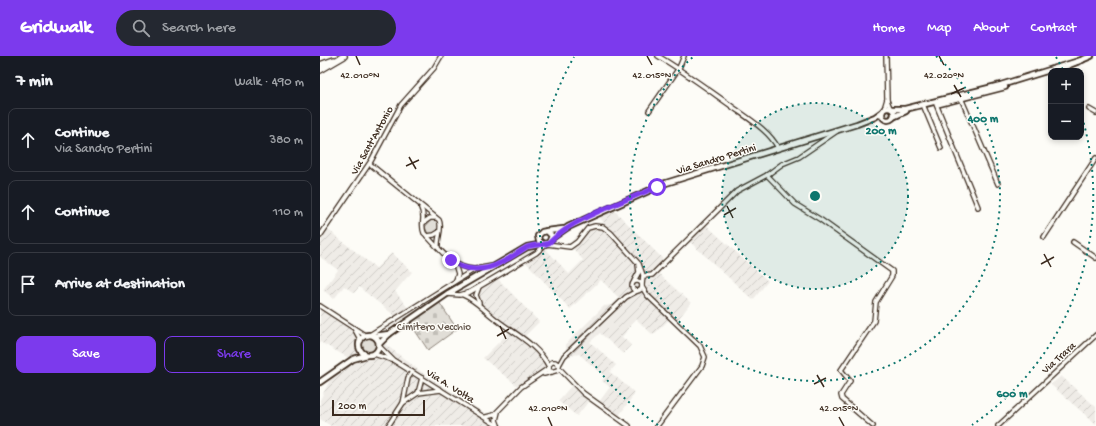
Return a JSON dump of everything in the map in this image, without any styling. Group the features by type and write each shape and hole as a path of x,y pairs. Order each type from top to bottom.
{"highway":[{"path":"320,67 344,56"}],"main road":[{"name":"Via Sandro Pertini","path":"1062,68 1091,56"},
{"name":"Via Sandro Pertini","path":"545,244 566,228 666,183 840,130 871,119 883,111 891,109 903,110 994,86 1082,60"},
{"name":"Via Sandro Pertini","path":"871,119 883,119 888,121 905,111 961,98 1048,73"},
{"path":"891,109 894,113 893,118"},
{"path":"883,111 883,119"},
{"path":"320,382 353,359 374,354 379,345 389,334 447,294 528,247 542,232 566,228"},
{"path":"548,231 551,234 551,239"},
{"path":"538,236 539,241 545,244"},
{"path":"528,247 545,244"},
{"path":"353,359 360,348 361,341 367,336 389,334"},
{"path":"374,336 379,345"},
{"path":"360,348 368,355"}],"street":[{"name":"Via Sant'Antonio","path":"320,236 370,164 400,107 434,68 441,56"},
{"path":"658,56 679,68 763,130 778,148"},
{"path":"649,111 679,68 684,56"},
{"path":"883,111 887,99 886,56"},
{"path":"961,98 998,184"},
{"path":"887,99 891,109"},
{"path":"936,104 978,207"},
{"path":"924,107 941,148"},
{"path":"1089,109 1096,113"},
{"path":"644,276 652,275 736,192 780,165 800,156 840,130"},
{"path":"1044,236 1096,158"},
{"path":"370,164 438,219 441,224 438,247"},
{"path":"767,174 795,204 819,219 892,271 892,276 876,302 874,321 841,370 850,382 841,395 842,399 873,426"},
{"path":"418,204 424,214 422,230 456,264 463,268 474,269 499,264"},
{"path":"423,223 431,218 438,219"},
{"path":"462,295 536,253 545,244 564,247 575,244 588,228 602,226 611,233 636,260 642,269 644,276 642,286 637,291 626,297 564,356 554,362 551,370"},
{"path":"427,236 434,235 440,231"},
{"path":"551,239 564,247"},
{"path":"1073,242 1096,258"},
{"path":"626,297 639,272 636,260"},
{"path":"456,264 458,274 456,280"},
{"path":"320,306 367,336 474,269"},
{"path":"634,282 639,281 647,295 700,346 704,357 701,368 657,426"},
{"path":"480,286 476,297 482,308"},
{"path":"632,286 637,291 647,295"},
{"path":"447,294 462,295 471,299 495,319 514,331 544,358 551,370 565,377 584,394 629,426"},
{"path":"353,328 361,341"},
{"name":"Via Trara","path":"998,426 1096,335"},
{"name":"Via A. Volta","path":"379,345 393,360 498,426"},
{"name":"Via A. Volta","path":"374,354 393,360"},
{"path":"491,422 498,410 521,387 539,376 559,367 564,356"},
{"path":"544,358 554,362 565,377"},
{"path":"388,426 403,402 408,378 412,372"},
{"path":"418,393 422,378"},
{"path":"403,402 418,393 441,390"},
{"path":"484,417 495,415"},
{"path":"495,415 498,426"}],"shaded area":[{"path":"612,208 667,263 658,273 691,303 674,324 669,320 653,335 636,319 622,337 631,345 623,354 600,333 590,342 616,365 610,372 635,393 616,420 596,406 610,387 602,381 605,377 579,354 569,356 566,352 566,344 604,306 612,305 619,298 601,280 570,309 520,256 536,247 543,246 569,274 583,260 569,244 585,227 593,223 604,223 598,215"},
{"path":"706,225 768,281 753,300 690,242"},
{"path":"327,229 376,268 392,253 412,272 395,291 408,308 395,316 359,287 354,293 344,286 334,299 323,290 338,270 320,257 320,239"},
{"path":"497,278 539,322 521,340 542,360 545,367 534,376 537,380 521,389 483,358 510,331 494,321 474,304 475,296 481,287"},
{"path":"320,302 385,344 424,374 504,426 331,426 320,419 320,400 332,376 354,361 320,342"},
{"path":"1061,376 1096,407 1096,424 1051,385"},
{"path":"572,385 589,401 577,416 558,401"}],"green space":[{"path":"888,109 893,114 888,119 883,114"},
{"path":"434,219 438,221 439,229 434,234 428,234 425,227"},
{"name":"Cimitero Vecchio","path":"439,302 457,329 428,350 410,323"},
{"path":"369,338 374,340 376,345 374,350 369,352 364,350 362,345 364,340"}],"route":[{"path":"451,260 459,266 466,268 474,269 494,266 528,247 549,243 552,238 568,227 657,187"}]}
